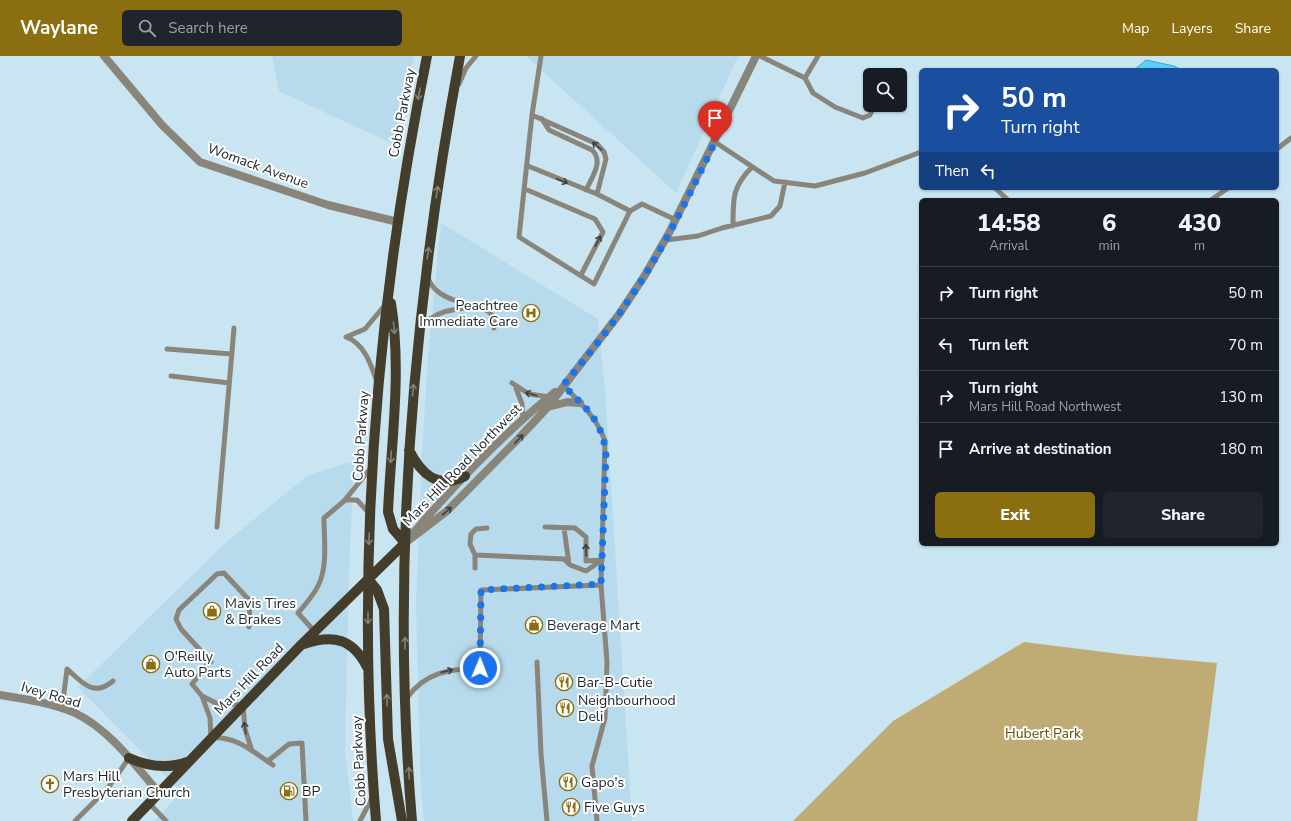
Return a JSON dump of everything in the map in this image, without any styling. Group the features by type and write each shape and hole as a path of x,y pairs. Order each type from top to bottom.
{"main road":[{"name":"Cobb Parkway","path":"376,821 369,670 368,579 370,515 378,388 398,222 427,56"},
{"path":"412,821 405,701 405,543 409,450 418,333 425,271 460,56"},
{"path":"389,289 395,331 396,364 388,512 393,529 405,543"},
{"path":"409,450 416,463 429,477 444,481 453,481 465,476"},
{"name":"Mars Hill Road","path":"132,821 302,644 405,543"},
{"path":"368,579 377,590 384,610 388,739 402,821"},
{"path":"302,644 324,639 340,640 347,643 360,655 369,670"},
{"path":"129,758 147,764 163,766 176,765 189,761"}],"street":[{"name":"Womack Avenue","path":"104,56 162,125 200,162 328,205 398,222"},
{"name":"Mars Hill Road Northwest","path":"405,543 447,511 547,408 563,385 620,314 666,240 756,56"},
{"name":"Mars Hill Road Northwest","path":"405,543 439,503 523,418 563,385"},
{"path":"547,408 567,402 580,403"},
{"name":"Ivey Road","path":"0,695 62,708 85,719 129,758 158,793"}],"lane":[{"path":"452,99 466,68 476,56"},
{"path":"541,56 532,115 528,166 519,237 594,284 630,211 642,204 676,220"},
{"path":"760,56 805,78 813,93 835,107 863,118 871,112"},
{"path":"805,78 818,56"},
{"path":"532,115 597,144 604,152 606,159 597,194"},
{"path":"541,118 549,130 592,150 597,155 598,161 586,190"},
{"path":"1279,148 1291,138"},
{"path":"715,142 774,181 815,186 865,173 919,153"},
{"path":"528,166 597,194 630,211"},
{"path":"733,226 733,197 737,185 752,167"},
{"path":"666,240 698,236 771,216 780,206 785,182"},
{"path":"525,189 595,219 603,232 581,276"},
{"path":"997,190 1006,198"},
{"path":"1214,198 1225,190"},
{"path":"425,271 432,286 440,294 478,308"},
{"path":"378,388 365,353 353,340 346,337 365,329 388,301"},
{"path":"418,333 431,317 443,311 478,308 486,309 492,314 495,322 494,328"},
{"path":"217,527 234,328"},
{"path":"167,349 232,354"},
{"path":"171,376 229,383"},
{"path":"523,418 522,404 513,385 529,394 549,397"},
{"path":"563,385 594,417 600,427 604,441 601,584 607,662 605,718 592,766 597,821"},
{"path":"315,632 298,613 319,585 323,572 324,518 344,501 365,477 373,464"},
{"path":"344,501 357,500 364,506 370,515"},
{"path":"545,527 575,528 586,537 586,561 602,560"},
{"path":"475,568 475,555 470,544 470,534 476,529 487,528"},
{"path":"564,528 570,565"},
{"path":"475,555 564,559 570,565 586,571 602,560"},
{"path":"211,662 181,629 176,619 178,610 217,574 224,573 250,602 249,627"},
{"path":"405,701 422,682 442,672 451,669 480,668 481,590 601,584"},
{"path":"537,662 542,754 548,821"},
{"path":"206,666 192,684 202,696 210,718 211,738 232,739 252,750 273,765"},
{"path":"62,708 67,669 83,683 93,688 103,688 113,681"},
{"path":"202,696 218,704 243,705 245,729 252,750"},
{"path":"268,761 289,744 302,743 306,821"},
{"path":"74,821 108,788 129,758"},
{"path":"360,821 374,794"},
{"path":"149,803 166,821"}],"shaded area":[{"path":"272,56 414,56 395,145 279,91"},
{"path":"526,56 738,56 676,193"},
{"path":"441,223 598,319 605,390 632,821 424,821 421,795 416,605 422,453 428,356"},
{"path":"354,461 349,571 345,750 353,821 155,821 181,792 78,687 223,545 308,475"}],"green space":[{"name":"Hubert Park","path":"1024,642 1128,655 1217,663 1197,821 793,821 893,721"}],"water":[{"path":"1146,60 1178,68 1136,68"}],"place":[{"name":"Peachtree Immediate Care","path":"531,313"},
{"name":"Mavis Tires & Brakes","path":"212,611"},
{"name":"Beverage Mart","path":"534,625"},
{"name":"O'Reilly Auto Parts","path":"151,664"},
{"name":"Bar-B-Cutie","path":"564,682"},
{"name":"Neighbourhood Deli","path":"565,708"},
{"name":"Gapo's","path":"568,782"},
{"name":"Mars Hill Presbyterian Church","path":"50,784"},
{"name":"BP","path":"289,791"},
{"name":"Five Guys","path":"571,807"}],"route":[{"path":"480,668 481,590 601,584 606,455 604,441 600,427 594,417 563,385 620,314 645,275 669,233 715,142"}]}
